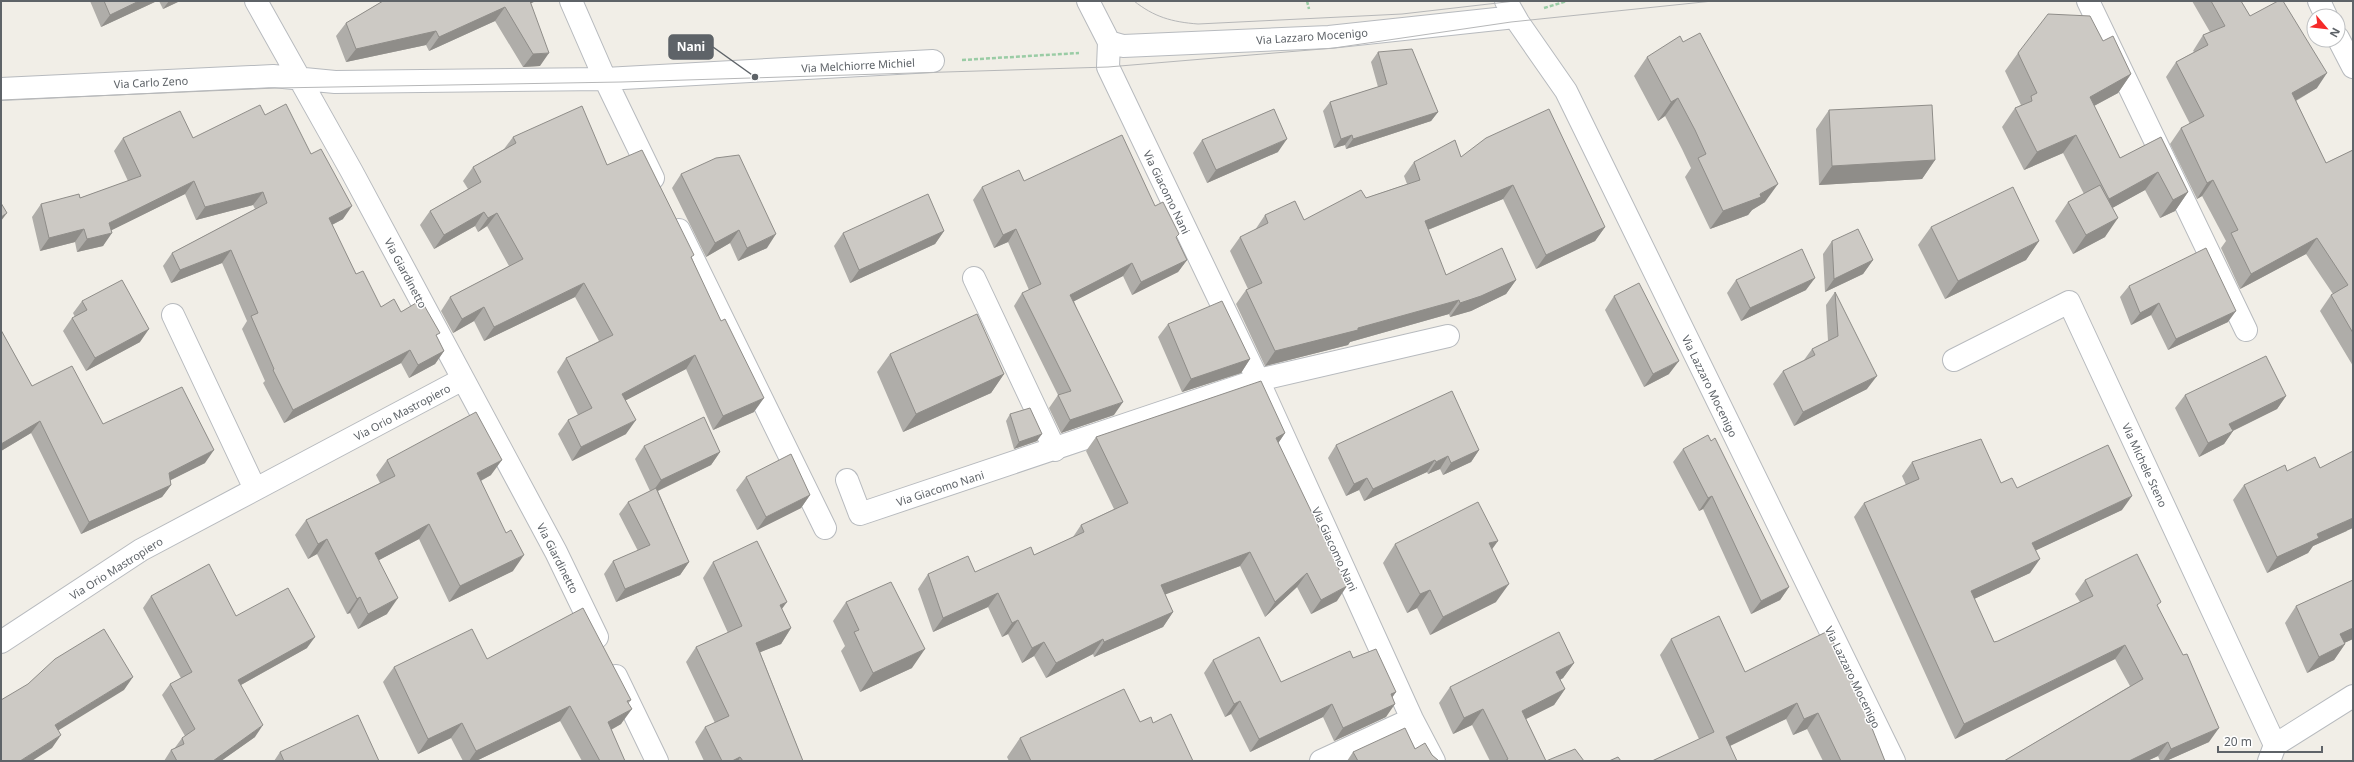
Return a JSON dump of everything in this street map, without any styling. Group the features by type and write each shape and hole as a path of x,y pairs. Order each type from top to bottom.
{"street":[{"name":"Via Giardinetto","path":"256,1 300,79 556,552 657,761"},
{"path":"571,1 605,79 825,528"},
{"name":"Via Giacomo Nani","path":"1088,1 1109,42 1108,67 1258,380 1412,719 1434,761"},
{"path":"2088,1 2246,330"},
{"name":"Via Lazzaro Mocenigo","path":"1109,42 1123,46 1329,37 1511,9 1566,91 1894,761"},
{"path":"2343,48 2353,67"},
{"name":"Via Melchiorre Michiel","path":"605,79 933,61"},
{"name":"Via Carlo Zeno","path":"1,89 268,76 300,79"},
{"path":"300,79 335,82 605,79"},
{"path":"974,278 1055,450"},
{"name":"Via Michele Steno","path":"1954,360 2069,302 2272,753"},
{"path":"173,315 255,489"},
{"name":"Via Giacomo Nani","path":"847,480 860,514 1055,450 1258,380 1448,336"},
{"name":"Via Orio Mastropiero","path":"1,642 140,550 463,379"},
{"path":"2272,753 2353,696"},
{"path":"1321,761 1412,719"}],"path":[{"path":"933,61 1083,52 1097,49 1109,42"}],"building":[{"path":"104,1 139,1 110,15"},
{"path":"383,1 530,1 549,53 533,54 505,7 439,37 436,31 356,49 346,23"},
{"path":"2211,1 2241,1 2250,16 2278,1 2283,1 2306,39 2306,48 2312,48 2327,73 2292,93 2326,163 2353,150 2353,333 2331,295 2348,285 2317,238 2251,274 2231,233 2238,230 2213,180 2207,183 2181,128 2204,116 2176,62 2208,45 2203,35 2225,26"},
{"path":"2048,14 2090,16 2103,41 2113,36 2131,74 2090,97 2120,158 2161,137 2188,192 2173,200 2158,172 2109,199 2076,135 2037,152 2015,108 2032,101 2031,96 2037,93 2018,53"},
{"path":"1700,33 1778,184 1760,194 1761,197 1723,211 1698,158 1706,154 1695,130 1678,98 1671,102 1647,57 1680,36 1683,42"},
{"path":"1412,49 1438,112 1353,139 1352,135 1341,139 1330,102 1387,84 1378,52"},
{"path":"286,104 311,154 321,149 352,206 329,218 356,274 363,271 381,307 394,299 401,312 421,300 440,333 436,335 444,351 418,365 410,350 293,410 273,370 274,369 251,316 258,313 231,250 180,270 172,253 267,203 263,192 205,207 194,181 109,223 112,233 87,239 84,229 49,238 41,204 79,194 80,198 141,176 123,138 180,111 193,138 260,105 265,115"},
{"path":"1932,105 1935,160 1832,166 1829,110"},
{"path":"582,106 607,165 642,150 694,255 691,257 721,321 725,319 764,398 723,416 695,355 622,394 636,420 581,447 568,420 592,408 566,358 613,335 584,283 494,327 484,307 462,319 450,297 523,259 497,213 488,218 484,212 444,235 430,211 481,182 473,167 516,143 513,137"},
{"path":"1274,109 1287,139 1216,170 1202,140"},
{"path":"1549,109 1605,227 1546,255 1513,185 1425,221 1446,275 1502,248 1516,280 1481,296 1460,303 1459,300 1358,328 1358,330 1275,351 1246,290 1262,283 1240,237 1268,223 1265,215 1295,201 1304,220 1361,190 1366,198 1420,180 1414,162 1455,140 1461,157 1486,138"},
{"path":"1122,135 1155,206 1163,202 1179,234 1176,237 1187,260 1141,282 1132,263 1070,295 1123,402 1070,420 1058,395 1071,391 1022,293 1041,284 1016,229 1003,235 982,187 1019,170 1024,181"},
{"path":"739,155 776,234 747,248 739,230 715,243 681,174 716,158"},
{"path":"2100,185 2118,218 2086,235 2068,202"},
{"path":"2013,187 2039,241 1958,281 1931,227"},
{"path":"928,194 944,231 859,270 843,233"},
{"path":"1,203 7,213 1,217"},
{"path":"1858,229 1873,260 1834,279 1832,241"},
{"path":"2206,248 2236,311 2176,339 2159,303 2140,313 2129,286"},
{"path":"1802,249 1815,278 1750,308 1736,280"},
{"path":"122,280 149,329 95,358 72,318 87,310 82,301"},
{"path":"1639,283 1679,361 1653,374 1614,296"},
{"path":"1835,292 1877,376 1803,412 1783,371 1815,355 1812,349 1838,336"},
{"path":"1222,301 1250,359 1191,379 1168,324"},
{"path":"977,314 1004,374 916,414 890,354"},
{"path":"1,330 32,386 72,366 103,424 182,387 214,450 169,473 171,485 89,522 40,421 1,444"},
{"path":"2266,356 2286,396 2229,424 2233,431 2208,443 2185,395"},
{"path":"1261,381 1285,433 1276,438 1347,586 1321,600 1307,573 1275,602 1250,552 1161,585 1173,612 1104,642 1103,639 1056,663 1044,642 1032,648 1018,620 1012,623 998,593 943,618 928,574 968,556 975,572 1031,547 1034,555 1084,532 1081,525 1128,503 1096,437"},
{"path":"1452,391 1479,450 1451,463 1448,456 1436,462 1435,460 1373,489 1367,478 1354,484 1336,445"},
{"path":"1030,408 1042,434 1019,442 1010,414"},
{"path":"476,412 502,460 477,473 506,533 511,530 524,555 460,586 429,524 375,553 398,598 368,614 360,597 357,599 327,539 318,544 306,520 395,476 387,460"},
{"path":"704,417 720,452 661,480 644,446"},
{"path":"1708,435 1711,441 1715,438 1789,587 1761,601 1712,496 1708,498 1683,449"},
{"path":"1981,439 2001,483 2012,478 2017,488 2108,445 2132,496 2032,543 2040,559 1971,591 1994,642 2093,596 2085,580 2137,554 2161,602 2157,605 2183,655 2187,654 2219,728 2171,749 2168,742 2129,761 2004,761 2143,679 2125,645 1964,724 1864,503 1919,479 1912,462"},
{"path":"2353,451 2353,518 2317,534 2319,538 2277,557 2244,485 2285,465 2287,471 2315,457 2320,468"},
{"path":"791,454 810,495 766,517 746,477"},
{"path":"656,488 689,562 625,589 613,561 650,545 628,502"},
{"path":"1478,502 1498,541 1489,543 1509,584 1443,617 1430,590 1420,594 1395,544"},
{"path":"757,541 787,602 780,605 791,628 756,643 803,761 743,761 740,757 732,761 722,761 705,727 729,716 696,647 742,626 713,562"},
{"path":"209,564 236,616 288,588 315,637 238,680 263,725 213,761 177,761 171,750 184,744 182,738 195,729 170,684 192,672 151,596"},
{"path":"2353,580 2353,628 2340,634 2345,644 2319,657 2296,606"},
{"path":"891,582 925,649 873,673 854,632 859,630 846,602"},
{"path":"583,608 631,700 627,701 632,709 608,722 625,761 600,761 570,706 476,751 462,723 428,739 394,667 472,629 487,659"},
{"path":"1719,616 1745,672 1828,631 1858,693 1885,761 1841,761 1818,713 1804,719 1797,703 1726,737 1737,761 1652,761 1714,732 1671,639"},
{"path":"104,629 133,677 55,725 61,735 20,761 1,761 1,700 28,684 55,659"},
{"path":"1559,632 1574,663 1556,672 1565,689 1522,711 1546,761 1505,761 1508,759 1483,709 1464,718 1450,687"},
{"path":"1259,637 1281,682 1350,651 1353,658 1376,649 1396,692 1391,694 1395,704 1343,728 1332,704 1259,739 1240,701 1234,704 1213,660"},
{"path":"1124,689 1140,722 1151,717 1153,723 1171,714 1193,761 1031,761 1020,738"},
{"path":"358,715 379,761 284,761 280,752"},
{"path":"1405,728 1415,749 1425,743 1432,755 1439,761 1358,761 1353,752"},
{"path":"1575,749 1584,761 1546,761"},
{"path":"1618,757 1621,761 1609,761"}],"tram line":[{"path":"1134,1 1156,15 1164,18 1198,24 1402,14 1515,1"},
{"path":"1,100 276,88 621,82 1108,67 1334,48 1511,22 1713,1"}],"place":[{"name":"Nani","path":"755,77"}]}
